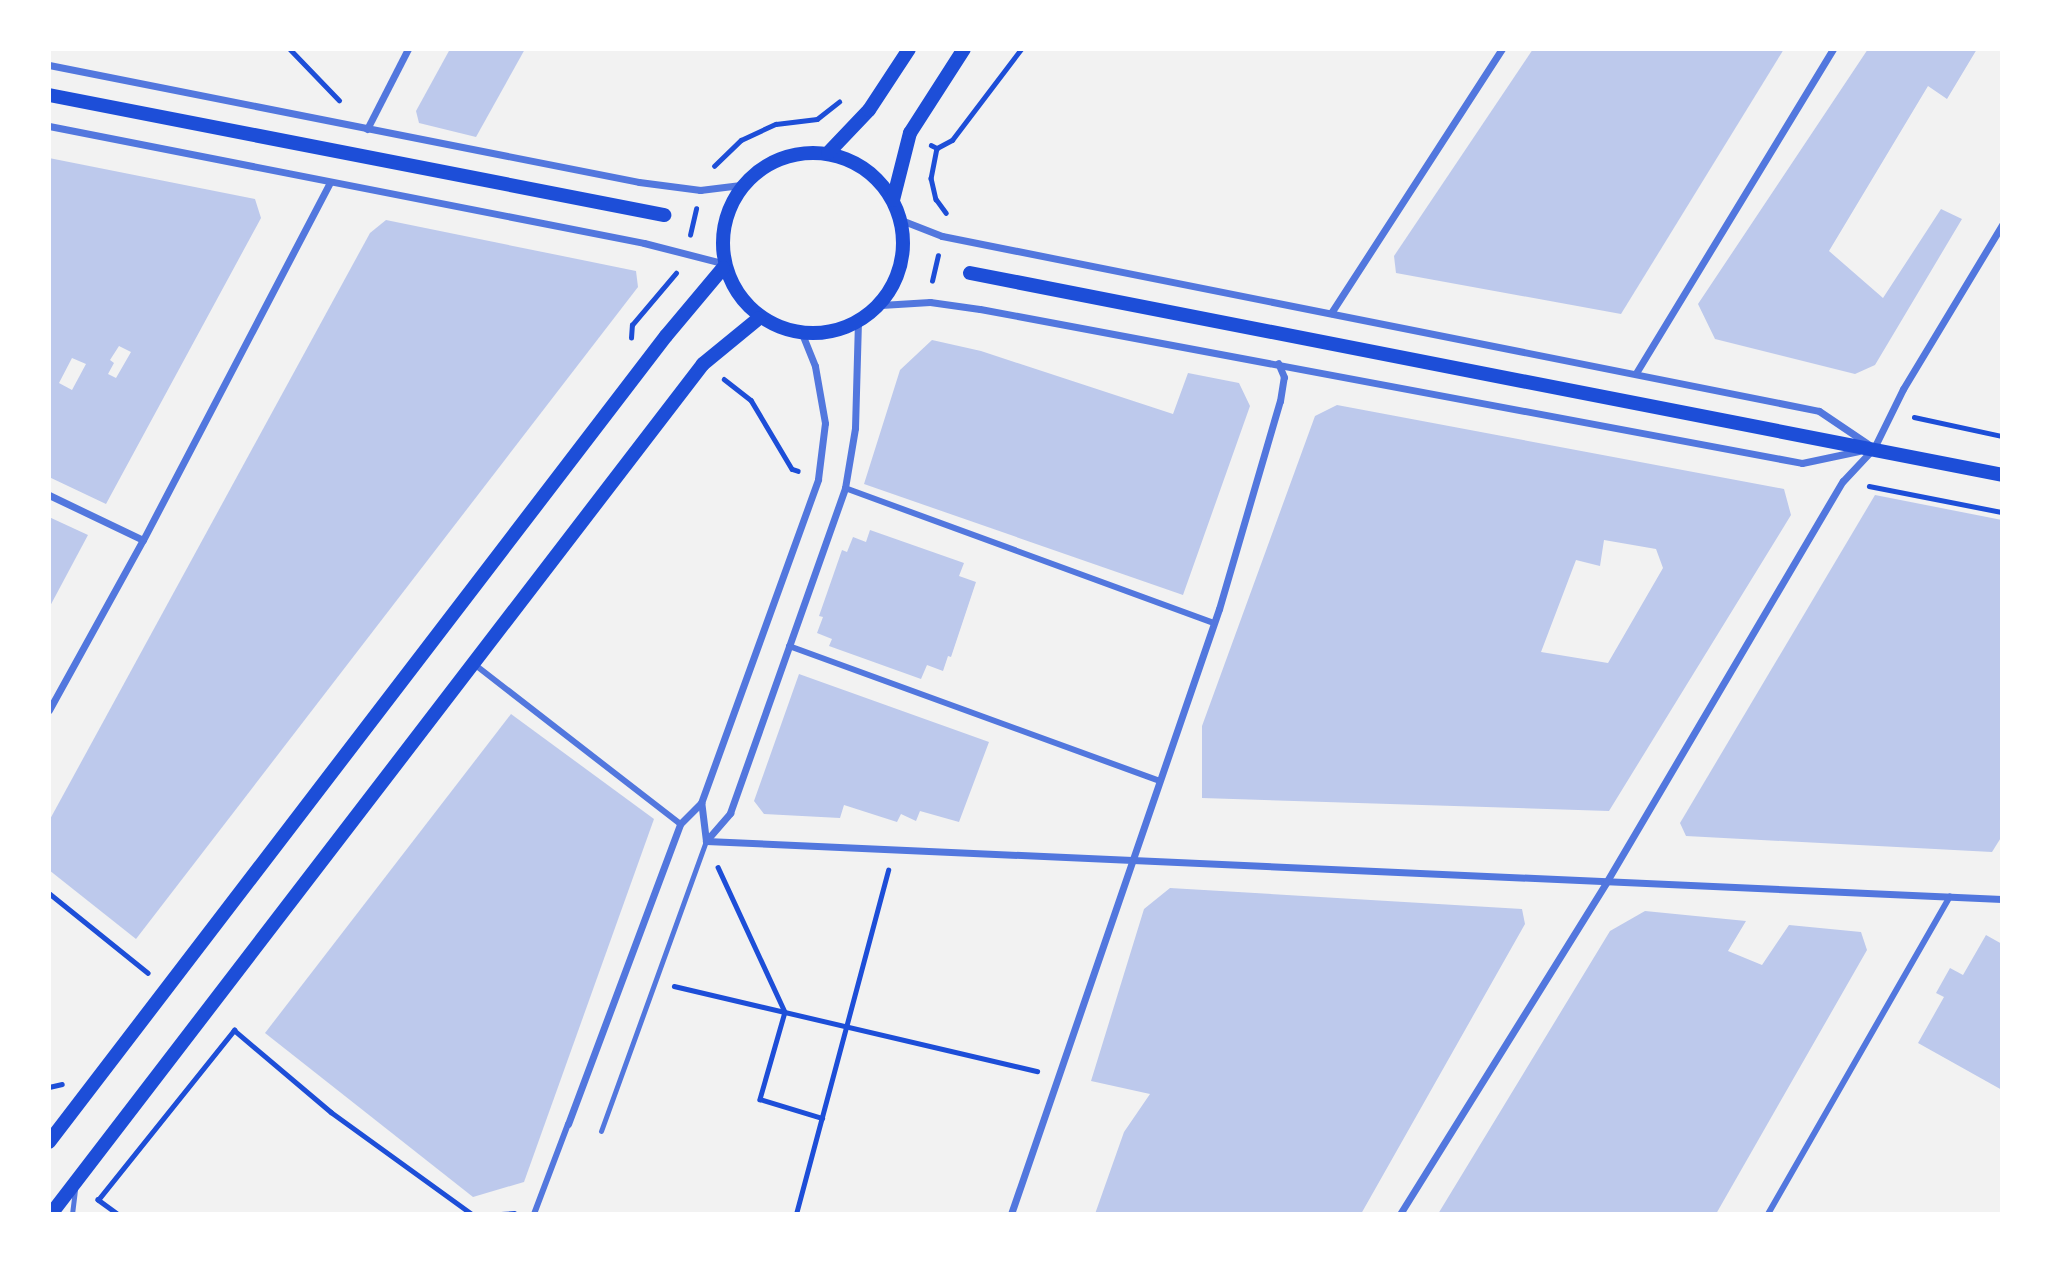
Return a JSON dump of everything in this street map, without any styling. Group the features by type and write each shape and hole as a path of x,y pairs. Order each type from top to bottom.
{"main road":[{"path":"828,153 869,110 909,49"},
{"path":"893,200 910,133 964,49"},
{"path":"49,95 664,215"},
{"path":"828,153 866,169 893,200 901,220 902,265 881,305 858,323 831,333 802,334 759,318 723,266 723,222 741,185 780,158 828,153"},
{"path":"51,1136 666,336 723,266"},
{"path":"970,273 2002,475"},
{"path":"51,1214 703,364 759,318"}],"street":[{"path":"367,129 408,49"},
{"path":"1331,313 1502,49"},
{"path":"1636,373 1833,49"},
{"path":"49,65 639,182 700,190 741,185"},
{"path":"49,126 644,243 723,266"},
{"path":"49,710 143,540 330,183"},
{"path":"901,220 942,236 1819,411 1874,448"},
{"path":"1400,1214 1608,881 1843,481 1874,448 1903,389 2002,225"},
{"path":"881,305 930,302 980,309 1802,463 1874,448"},
{"path":"706,841 730,813 845,488 855,428 858,323"},
{"path":"534,1214 680,824 701,803 818,479 825,423 815,366 802,334"},
{"path":"1011,1214 1135,860 1214,623 1280,401 1284,377 1278,363"},
{"path":"845,488 1214,623"},
{"path":"49,495 143,540"},
{"path":"789,646 1160,781"},
{"path":"474,663 680,824"},
{"path":"701,803 706,841"},
{"path":"706,841 2002,899"},
{"path":"1768,1214 1950,896"}],"lane":[{"path":"601,1131 706,841"},
{"path":"72,1214 75,1183"}],"path":[{"path":"290,49 340,100 378,107"},
{"path":"703,364 751,400 792,469 818,479"},
{"path":"1843,481 2002,512"},
{"path":"706,841 785,1012 760,1099 822,1118"},
{"path":"796,1214 894,849"},
{"path":"49,893 149,973"},
{"path":"674,986 1059,1076"},
{"path":"117,1214 98,1200 234,1030 331,1112 472,1214"}],"building":[{"path":"450,49 525,49 476,137 419,123 416,111"},
{"path":"1533,49 1784,49 1621,314 1396,273 1394,256"},
{"path":"1868,49 1977,49 1947,99 1928,86 1829,251 1883,298 1941,209 1962,219 1875,365 1855,374 1715,339 1698,304"},
{"path":"49,158 255,199 261,218 106,504 49,477","holes":["119,346 131,352 116,378 108,374 114,363 110,360","72,358 86,364 72,390 59,383"]},
{"path":"386,220 636,271 638,287 136,939 49,870 49,821 370,233"},
{"path":"932,340 981,351 1173,414 1188,373 1239,383 1250,406 1183,595 864,484 900,370"},
{"path":"1337,405 1784,489 1791,515 1609,811 1202,798 1202,726 1315,416","holes":["1604,540 1656,549 1663,568 1608,663 1541,652 1576,560 1600,566"]},
{"path":"1875,495 2002,520 2002,836 1992,852 1686,836 1680,823"},
{"path":"49,517 88,535 49,608"},
{"path":"870,530 964,563 959,576 976,582 951,657 948,656 943,671 927,665 921,679 829,646 832,639 817,633 823,617 819,616 842,550 847,552 853,537 866,542"},
{"path":"799,674 989,742 959,822 920,811 916,821 901,814 897,822 844,805 840,818 764,814 754,801"},
{"path":"511,714 654,819 524,1182 473,1197 265,1033"},
{"path":"1170,888 1522,909 1525,924 1361,1214 1095,1214 1124,1132 1150,1094 1091,1081 1144,909"},
{"path":"1645,911 1746,921 1728,951 1762,965 1789,925 1861,932 1867,950 1716,1214 1438,1214 1610,931"},
{"path":"1986,935 2002,944 2002,1090 1918,1043 1944,997 1936,993 1950,968 1963,975"}]}
